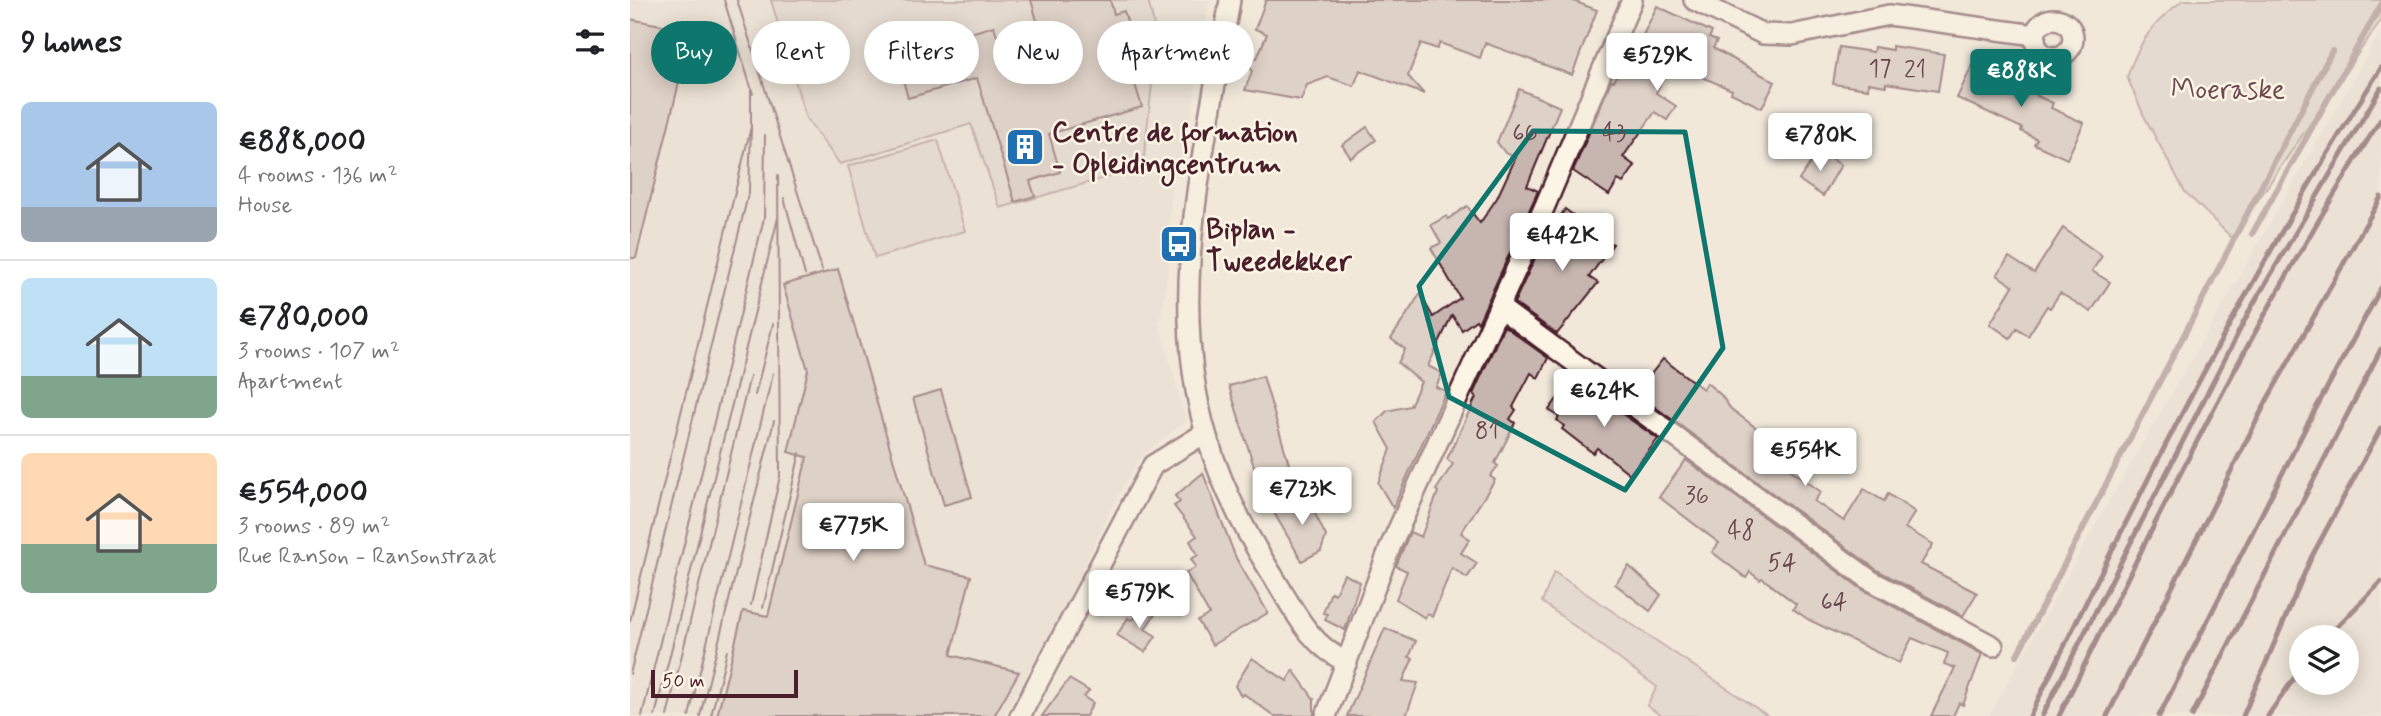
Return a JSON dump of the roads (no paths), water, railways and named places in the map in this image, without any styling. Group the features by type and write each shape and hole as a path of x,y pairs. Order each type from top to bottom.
{"street":[{"path":"1230,0 1197,197 1189,270 1188,316 1205,433 1239,516 1306,629 1322,648 1347,662"},
{"path":"1326,716 1391,545 1499,307 1632,0"},
{"path":"1694,0 1763,34 1792,35 1889,15 2035,35"},
{"path":"1499,307 1870,580 1993,646"},
{"path":"1020,716 1153,466 1205,433"}],"waterway":[{"path":"2252,234 2381,5"},
{"path":"2017,655 2332,51"}],"tram line":[{"path":"724,0 753,94"},
{"path":"737,0 822,270"},
{"path":"630,621 751,127 751,87"},
{"path":"630,674 749,191 751,127"},
{"path":"642,716 764,218 765,135"},
{"path":"751,605 780,476 778,175"},
{"path":"784,198 805,275"},
{"path":"655,716 778,218"},
{"path":"755,395 773,324"},
{"path":"689,716 773,373"},
{"path":"667,716 750,376"},
{"path":"700,716 774,421"},
{"path":"763,608 800,453"},
{"path":"711,716 727,651"}],"railway":[{"path":"2030,716 2196,387 2285,226 2381,68"},
{"path":"2042,716 2251,308 2381,88"},
{"path":"2059,716 2173,488 2252,338 2293,264 2381,119"},
{"path":"2107,716 2267,400 2381,197"},
{"path":"2159,716 2308,423 2381,288"},
{"path":"2192,716 2381,349"},
{"path":"2243,716 2311,558 2381,428"},
{"path":"2339,625 2381,582"},
{"path":"2268,716 2289,685"}],"place":[{"name":"Centre de formation - Opleidingcentrum","path":"1025,147"},
{"name":"Biplan - Tweedekker","path":"1179,244"}],"park label":[{"name":"Moeraske","path":"2228,88"}]}
